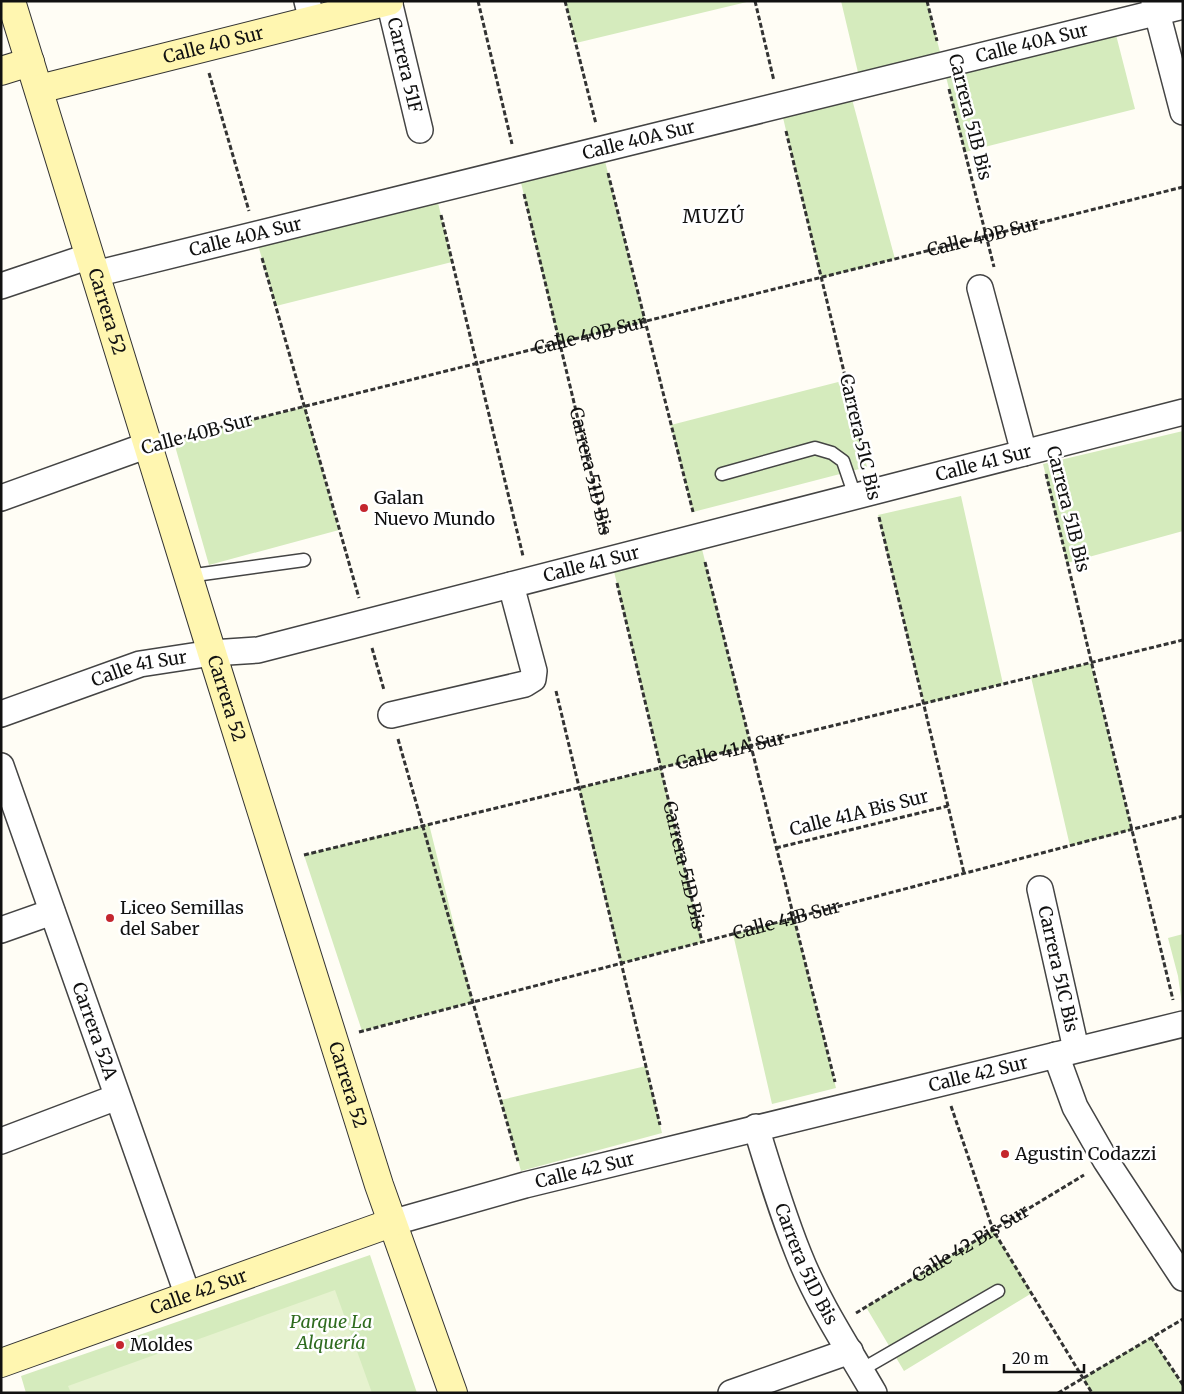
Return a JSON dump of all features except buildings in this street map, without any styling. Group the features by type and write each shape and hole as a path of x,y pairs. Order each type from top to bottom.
{"street":[{"name":"Carrera 52","path":"11,1 188,576 391,1223 453,1393"},
{"name":"Calle 40 Sur","path":"39,89 309,11 389,1"},
{"name":"Carrera 51F","path":"389,1 420,130"},
{"name":"Calle 40A Sur","path":"1,286 518,170 943,65 1156,7 1183,6"},
{"path":"1156,7 1183,112"},
{"path":"1,72 30,62"},
{"path":"987,280 1032,451"},
{"name":"Calle 41 Sur","path":"1,714 140,664 212,653 258,650 1183,412"},
{"name":"Calle 40B Sur","path":"1,498 148,446"},
{"path":"391,715 524,684 533,679 534,671 511,585"},
{"name":"Carrera 52A","path":"1,766 188,1296"},
{"name":"Carrera 51C Bis","path":"1040,890 1076,1107 1106,1161 1183,1278"},
{"path":"1,930 52,912"},
{"name":"Calle 42 Sur","path":"1,1362 391,1223 525,1185 756,1127 1181,1025"},
{"path":"1,1141 118,1097"},
{"name":"Carrera 51D Bis","path":"756,1127 779,1201 800,1256 835,1326 874,1393"},
{"path":"731,1393 855,1360"}],"lane":[{"path":"722,474 815,448 832,452 843,462 864,494"},
{"path":"188,576 304,560"},
{"path":"855,1360 998,1291"}],"path":[{"name":"Carrera 51D Bis","path":"478,1 702,942"},
{"name":"Carrera 51C Bis","path":"755,1 821,278 864,494 924,704 964,873"},
{"name":"Carrera 51B Bis","path":"927,1 986,236 987,280"},
{"name":"Calle 40B Sur","path":"148,446 1183,187"},
{"name":"Carrera 51B Bis","path":"1032,451 1091,663 1181,1025"},
{"name":"Calle 41A Sur","path":"277,861 1183,640"},
{"name":"Calle 41A Bis Sur","path":"776,848 948,806"},
{"name":"Calle 41B Sur","path":"333,1038 1183,816"},
{"path":"943,1082 993,1230 1092,1393"},
{"name":"Calle 42 Bis Sur","path":"835,1326 1106,1161"},
{"path":"1058,1393 1183,1319"},
{"path":"1151,1338 1183,1385"}],"green space":[{"path":"565,1 751,1 576,43"},
{"path":"841,1 927,1 943,64 1113,23 1135,109 965,152 943,65 861,85"},
{"path":"849,88 895,259 821,278 780,105"},
{"path":"602,149 645,322 559,343 518,170"},
{"path":"435,190 452,262 276,306 255,235"},
{"path":"846,380 867,467 693,512 671,425"},
{"path":"305,407 339,530 209,565 173,439"},
{"path":"1183,431 1183,531 1067,563 1043,464"},
{"path":"961,496 1003,684 924,704 878,515"},
{"path":"699,537 751,746 661,768 611,559"},
{"path":"1091,663 1132,830 1070,846 1031,677"},
{"path":"661,768 702,942 621,963 579,788"},
{"path":"429,824 473,1002 362,1031 304,855"},
{"path":"794,918 836,1088 772,1104 733,934"},
{"path":"1183,934 1183,1011 1178,976 1168,938"},
{"path":"646,1066 662,1133 521,1171 501,1100"},
{"path":"993,1230 1032,1293 904,1371 866,1307"},
{"name":"Parque La Alquería","path":"370,1255 417,1393 26,1393 21,1376"},
{"path":"335,1290 372,1393 71,1393 68,1386"},
{"path":"1151,1337 1183,1385 1183,1393 1092,1393 1083,1378"}],"place":[{"name":"Galan Nuevo Mundo","path":"364,508"},
{"name":"Liceo Semillas del Saber","path":"110,918"},
{"name":"Agustin Codazzi","path":"1005,1154"},
{"name":"Moldes","path":"120,1345"}],"district":[{"name":"MUZÚ","path":"714,216"}]}
